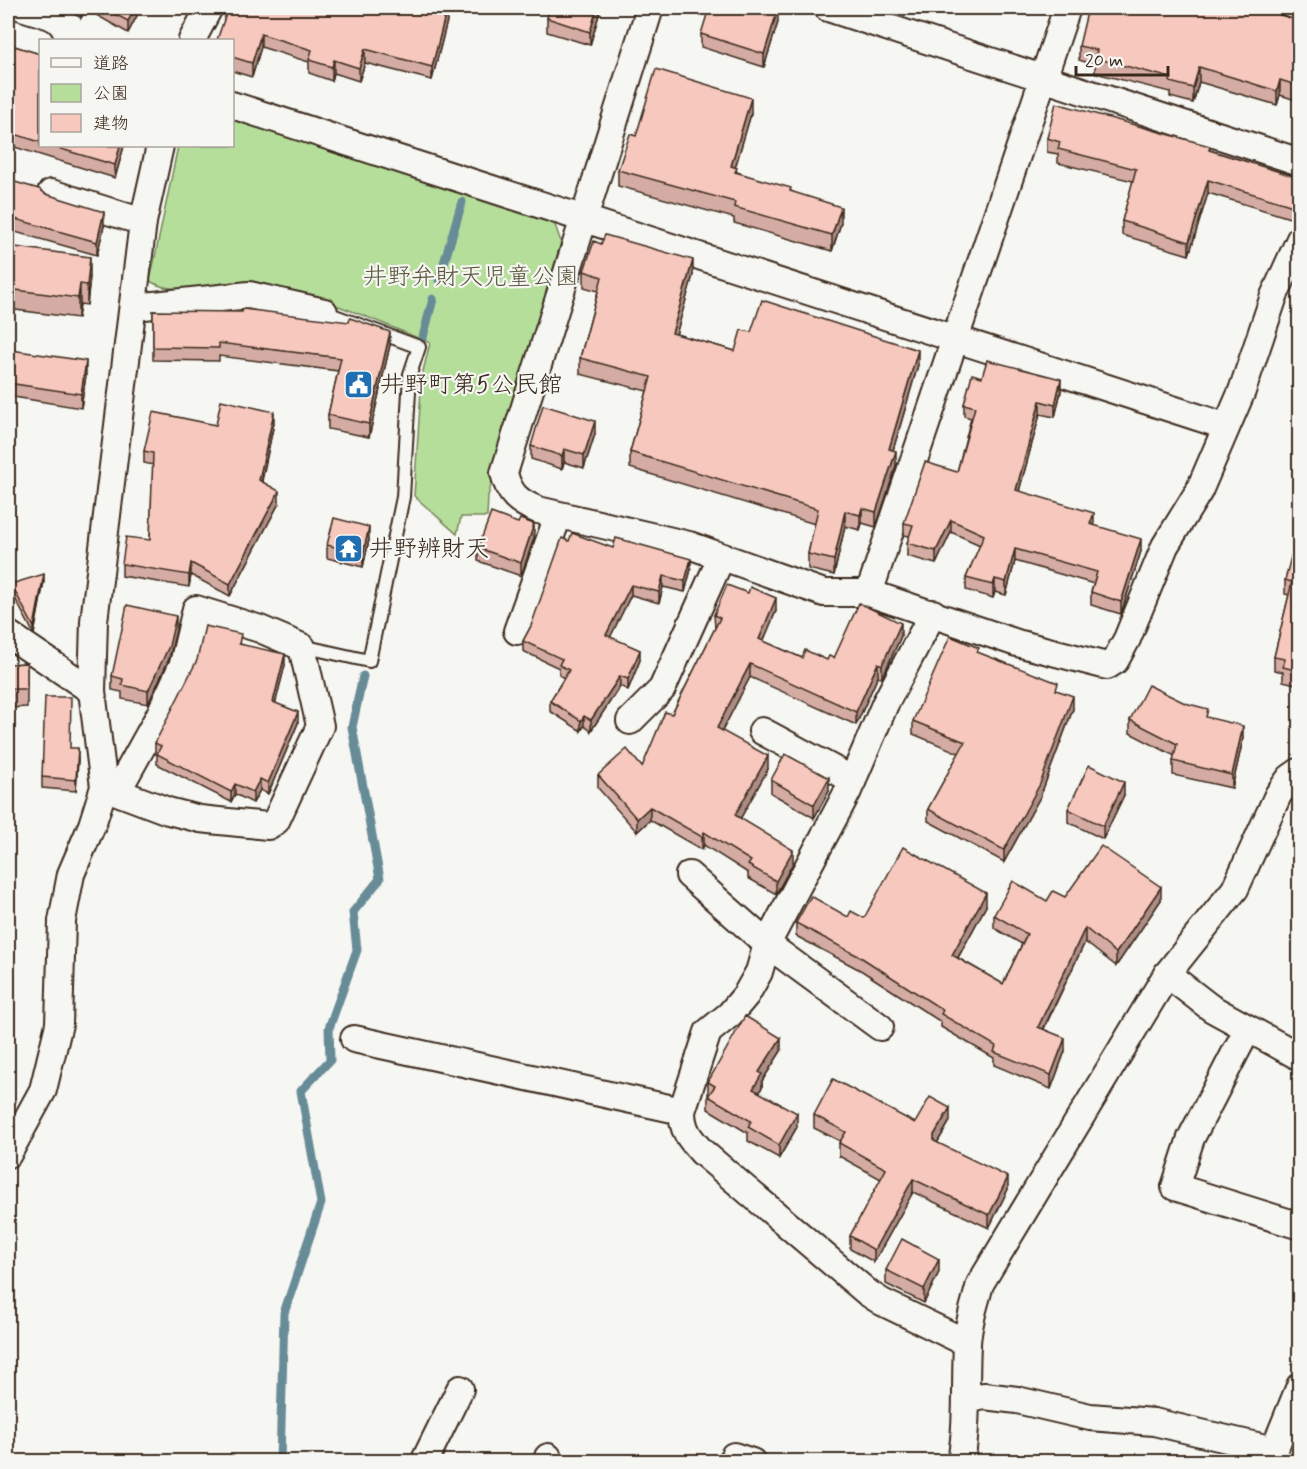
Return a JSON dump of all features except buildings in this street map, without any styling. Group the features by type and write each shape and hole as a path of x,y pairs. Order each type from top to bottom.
{"street":[{"path":"193,39 209,8"},
{"path":"650,8 504,473 508,491 522,504 558,516 689,545 824,593 870,592 1017,643 1107,666 1116,661 1166,546 1198,490 1242,391 1274,296 1299,239"},
{"path":"828,8 1299,162"},
{"path":"870,592 1066,8"},
{"path":"8,32 39,42"},
{"path":"234,106 1225,426"},
{"path":"111,789 92,691 94,621 135,307 143,222 160,147"},
{"path":"51,193 143,222"},
{"path":"135,307 249,295 324,312"},
{"path":"517,631 558,516"},
{"path":"630,721 662,689 721,558"},
{"path":"8,1154 43,1090 59,1024 64,909 71,874 92,825 111,789 159,716 183,664 196,609 260,629 300,646 320,726 276,821 268,826 200,819 168,811 111,789"},
{"path":"933,613 885,704 853,780 767,944 759,972 746,995 730,1014 708,1032 682,1111 682,1124 689,1137 702,1152 868,1293 967,1343"},
{"path":"8,634 92,691"},
{"path":"762,731 853,780"},
{"path":"961,1461 967,1400 967,1343 980,1284 1167,974 1235,889 1278,795 1290,778 1299,771"},
{"path":"689,875 767,944 880,1027"},
{"path":"1167,974 1211,1008 1299,1057"},
{"path":"1247,1030 1191,1138 1174,1187 1299,1226"},
{"path":"354,1039 682,1111"},
{"path":"967,1400 984,1396 1017,1400 1090,1417 1154,1422 1274,1450 1294,1411 1299,1386"},
{"path":"424,1461 460,1389"}],"lane":[{"path":"300,646 369,661 403,497 410,374 419,347 324,312"}],"green space":[{"name":"井野弁財天児童公園","path":"234,119 554,222 561,242 488,496 487,517 461,517 457,534 414,496 422,375 430,343 321,300 276,287 240,282 174,288 150,281 178,147 234,147"}],"waterway":[{"path":"439,280 462,202"},
{"path":"423,337 433,299"},
{"path":"280,1462 284,1313 321,1203 301,1091 330,1060 329,1028 357,950 353,912 380,879 352,727 363,676"}],"place":[{"name":"井野町第5公民館","path":"359,385"},
{"name":"井野辨財天","path":"348,549"}]}
